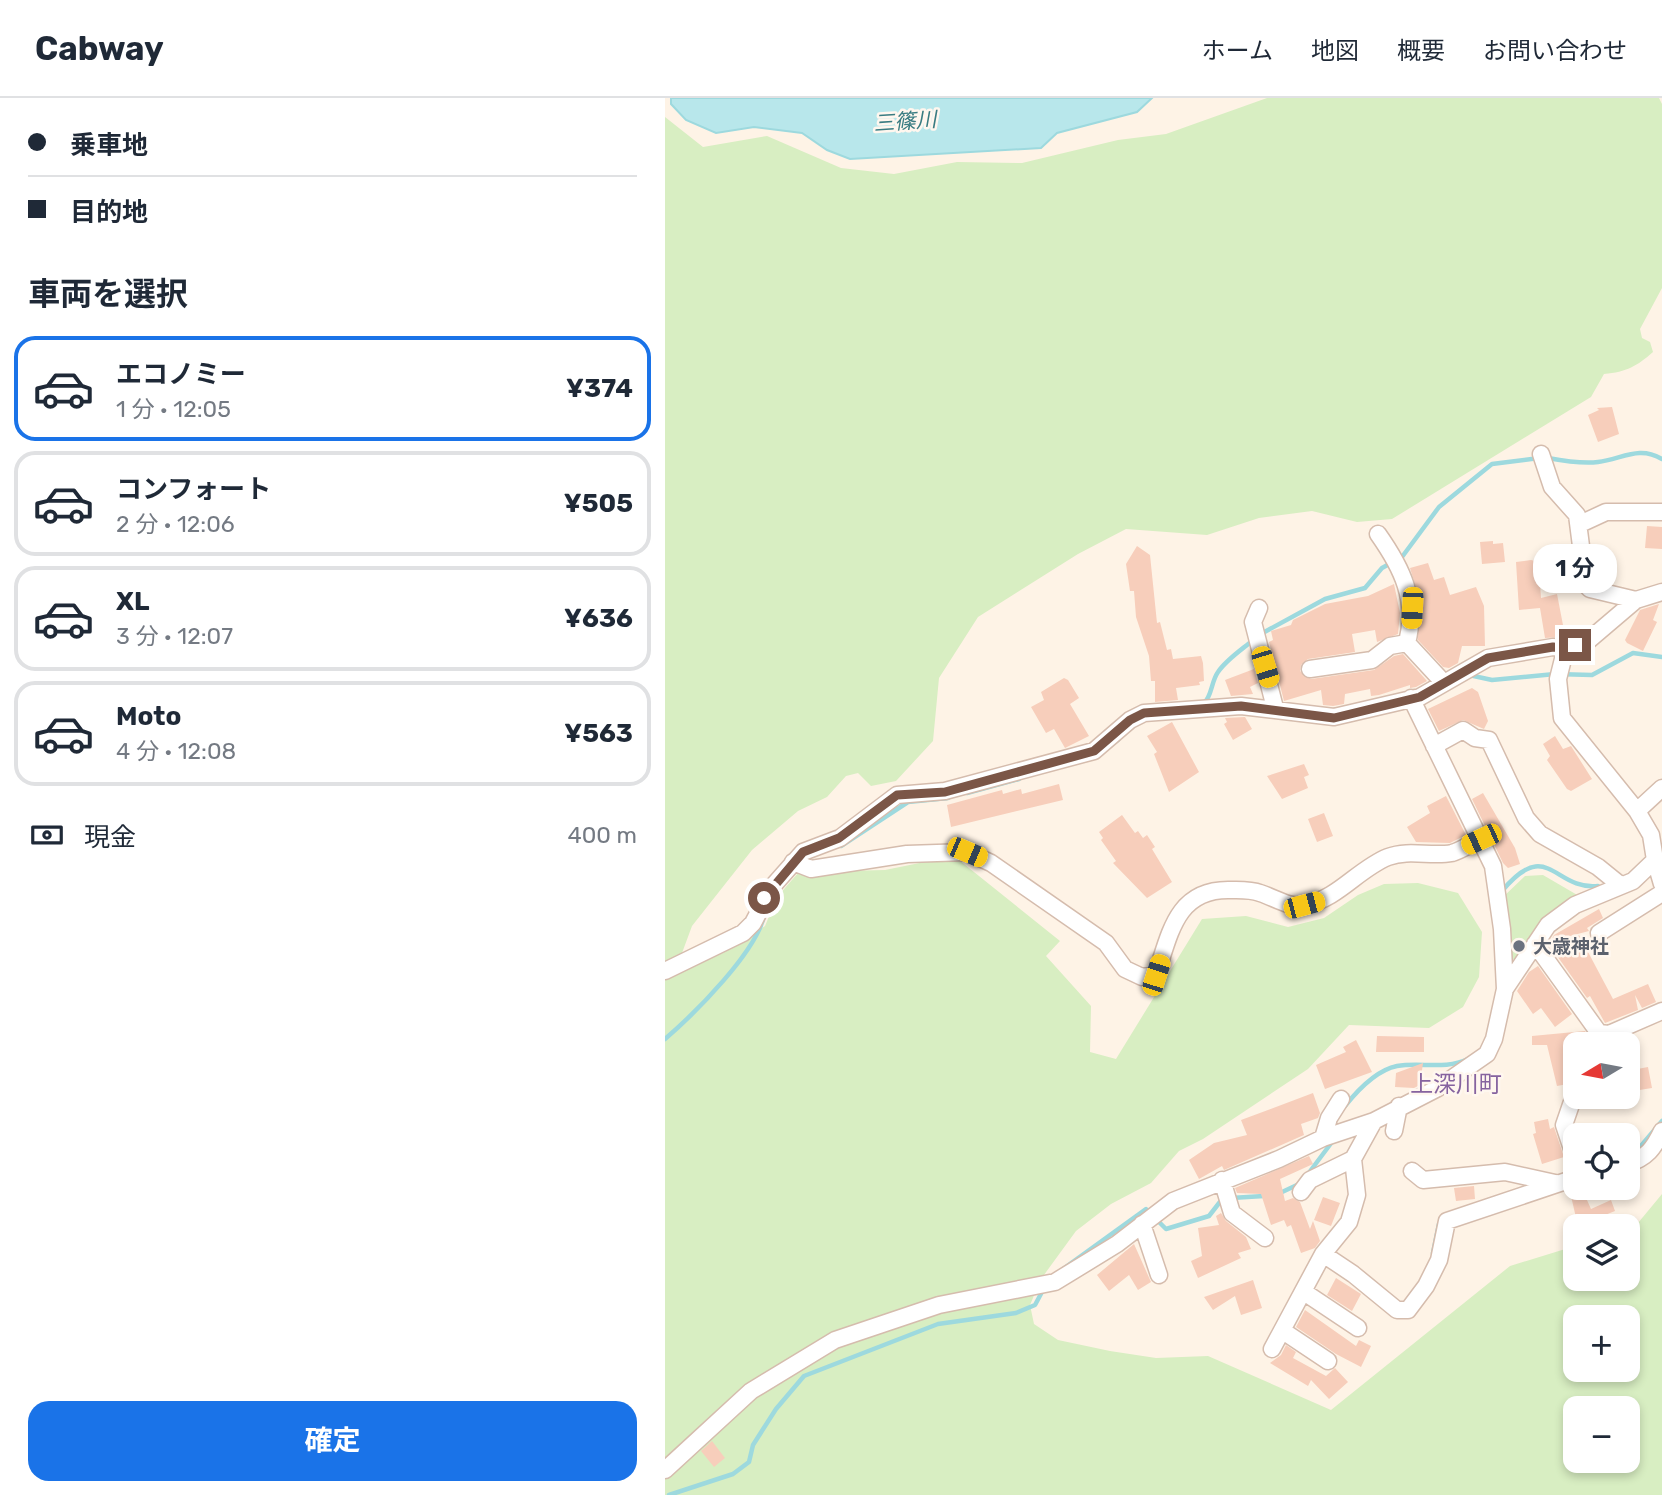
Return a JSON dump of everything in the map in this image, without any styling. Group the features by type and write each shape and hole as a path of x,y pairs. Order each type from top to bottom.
{"street":[{"path":"1541,454 1552,487 1570,505 1580,524 1586,585 1590,589 1636,600"},
{"path":"1580,524 1606,512 1662,512"},
{"path":"1378,534 1403,574 1412,608 1407,643"},
{"path":"1662,592 1636,600 1590,640 1569,649 1564,655 1558,678 1562,718 1637,811 1651,835 1662,884"},
{"path":"1259,608 1253,622 1275,708"},
{"path":"1310,669 1372,660 1390,646 1407,643"},
{"path":"1407,643 1444,683"},
{"path":"665,971 743,933 753,923 772,887 801,865 810,847 839,838 897,795 945,792 1094,751 1130,720 1144,713 1241,706 1275,708 1334,718 1420,697 1488,658 1553,647 1569,649"},
{"path":"665,1470 751,1391 835,1340 939,1306 1055,1282 1117,1244 1173,1201 1279,1160 1323,1138 1374,1121 1438,1088 1487,1054 1494,1039 1505,989 1502,929 1495,877 1481,839 1411,698"},
{"path":"1434,746 1463,730 1475,738 1489,740 1526,818 1541,834 1598,867 1619,884"},
{"path":"1637,811 1662,788"},
{"path":"801,865 938,851 967,852 991,863 1106,943 1125,969 1142,977 1156,975 1178,916 1194,897 1207,891 1259,892 1293,906 1304,905 1322,900 1391,856 1409,852 1452,853 1481,839"},
{"path":"1505,989 1548,925 1575,905 1619,884 1633,881 1655,860"},
{"path":"1599,933 1662,893"},
{"path":"1535,944 1594,1032"},
{"path":"1614,1032 1662,1011"},
{"path":"1323,1138 1329,1118 1341,1098"},
{"path":"1394,1131 1399,1106"},
{"path":"1301,1192 1310,1180 1353,1160 1374,1121"},
{"path":"1640,1161 1648,1154 1662,1131"},
{"path":"1272,1349 1322,1254 1349,1222 1355,1209 1357,1177 1353,1160"},
{"path":"1412,1171 1423,1180 1505,1172 1555,1183"},
{"path":"1222,1180 1232,1213 1265,1238"},
{"path":"1322,1254 1353,1274 1397,1310 1408,1310 1426,1286 1439,1260 1447,1221 1563,1181"},
{"path":"1142,1224 1159,1275"},
{"path":"1304,1292 1359,1328"},
{"path":"1283,1331 1328,1361"}],"green space":[{"path":"1267,98 1659,98 1662,104 1662,288 1640,329 1642,338 1650,342 1653,352 1631,368 1604,374 1591,397 1392,519 1357,522 1312,511 1259,518 1207,535 1126,529 1078,554 978,617 939,678 933,741 896,781 871,786 858,773 846,776 827,797 798,811 752,850 692,926 682,953 687,967 723,953 765,926 777,897 799,872 885,870 954,856 1060,941 1046,956 1091,1006 1090,1052 1116,1059 1202,919 1246,916 1288,927 1324,918 1358,895 1384,884 1418,883 1458,893 1482,932 1479,977 1463,1007 1429,1028 1349,1025 1308,1069 1203,1139 1179,1151 1151,1183 1111,1204 1076,1231 1041,1279 1030,1305 1034,1324 1058,1340 1110,1351 1156,1358 1208,1356 1331,1410 1510,1266 1563,1250 1563,1291 1640,1291 1640,1221 1662,1194 1662,1495 665,1495 665,117 703,147 767,136 841,168 894,174 957,162 1022,163 1118,140 1166,134"},
{"path":"1543,875 1579,896 1520,957 1509,961 1502,898 1525,876"}],"water":[{"name":"三篠川","path":"671,98 1152,98 1137,112 1057,133 1041,148 850,159 827,150 802,133 754,127 716,133 686,120 671,104"}],"building":[{"path":"1612,407 1619,434 1598,442 1588,415 1599,410 1597,408"},
{"path":"1647,526 1662,527 1662,549 1645,548"},
{"path":"1493,541 1493,544 1503,543 1505,562 1482,564 1480,542"},
{"path":"1137,546 1150,555 1157,623 1160,622 1167,650 1171,649 1173,659 1201,656 1203,663 1204,681 1199,682 1200,685 1176,688 1178,700 1155,702 1155,681 1151,681 1149,656 1136,617 1134,591 1130,591 1126,564"},
{"path":"1614,560 1614,576 1596,579 1594,562"},
{"path":"1535,561 1536,569 1539,569 1541,598 1557,594 1563,625 1559,625 1561,637 1545,638 1540,608 1519,610 1516,562"},
{"path":"1428,563 1434,580 1444,577 1450,595 1476,587 1484,606 1485,646 1462,646 1458,663 1449,668 1443,667 1418,640 1419,597 1410,568"},
{"path":"1394,584 1400,613 1398,634 1377,642 1375,630 1352,634 1355,652 1308,659 1301,665 1300,671 1311,679 1374,670 1394,656 1403,654 1427,681 1416,687 1410,688 1410,685 1379,695 1371,696 1370,689 1345,694 1344,704 1333,706 1323,705 1321,690 1284,701 1269,642 1273,640 1271,631 1291,625 1293,620 1325,604 1368,596"},
{"path":"1659,604 1653,620 1657,622 1643,651 1627,643 1625,640 1640,610"},
{"path":"1254,669 1258,683 1250,687 1253,694 1231,696 1225,680"},
{"path":"1064,678 1079,698 1070,704 1089,736 1065,748 1054,729 1046,733 1031,707 1044,700 1041,692"},
{"path":"1472,688 1478,692 1488,721 1484,729 1463,720 1439,731 1428,709"},
{"path":"1245,717 1252,729 1233,740 1224,724 1227,722 1225,718"},
{"path":"1172,722 1199,772 1169,792 1154,754 1157,752 1147,736"},
{"path":"1555,736 1563,749 1571,746 1592,779 1571,791 1547,760 1550,756 1543,744"},
{"path":"1304,764 1309,775 1304,777 1308,788 1282,799 1267,776"},
{"path":"1059,784 1063,800 951,827 947,805 1002,790 1003,794 1021,789 1022,794"},
{"path":"1483,793 1515,848 1520,864 1508,868 1503,863 1472,799"},
{"path":"1446,796 1466,835 1450,843 1416,842 1407,827 1430,813 1427,806"},
{"path":"1324,813 1333,836 1317,842 1308,819"},
{"path":"1122,815 1135,833 1138,831 1143,838 1147,835 1155,847 1152,849 1172,882 1147,898 1113,863 1116,861 1101,840 1103,838 1099,832"},
{"path":"1599,909 1603,918 1587,928 1589,931 1551,941 1554,935"},
{"path":"1579,935 1613,999 1648,984 1656,1002 1642,1008 1635,995 1638,1010 1605,1023 1590,996 1587,998 1555,953"},
{"path":"1538,966 1572,1014 1555,1027 1541,1008 1533,1014 1517,991 1529,972"},
{"path":"1563,1033 1563,1085 1557,1086 1547,1045 1532,1045 1532,1036"},
{"path":"1377,1036 1424,1037 1424,1052 1376,1052"},
{"path":"1356,1040 1372,1072 1325,1089 1316,1065 1346,1052 1343,1047"},
{"path":"1423,1063 1420,1085 1414,1088 1395,1087 1396,1073"},
{"path":"1648,1067 1652,1088 1640,1090 1640,1069"},
{"path":"1313,1093 1320,1113 1318,1118 1301,1124 1304,1135 1224,1170 1222,1166 1199,1179 1189,1160 1214,1143 1247,1135 1241,1120"},
{"path":"1548,1119 1550,1129 1554,1127 1563,1157 1542,1164 1533,1134 1536,1133 1534,1122"},
{"path":"1309,1156 1313,1164 1280,1179 1285,1201 1293,1198 1300,1202 1310,1229 1313,1221 1320,1241 1315,1248 1301,1253 1291,1225 1287,1227 1284,1220 1271,1225 1261,1194 1237,1193 1235,1188"},
{"path":"1474,1186 1475,1199 1456,1201 1454,1188"},
{"path":"1323,1197 1340,1203 1331,1226 1314,1220"},
{"path":"1572,1200 1587,1200 1591,1209 1611,1200 1615,1211 1608,1214 1575,1214"},
{"path":"1221,1213 1226,1221 1246,1237 1251,1249 1238,1253 1241,1258 1198,1278 1191,1261 1202,1256 1198,1228 1219,1225 1216,1216"},
{"path":"1134,1244 1151,1282 1138,1290 1129,1275 1109,1291 1097,1275"},
{"path":"1336,1278 1361,1294 1352,1311 1327,1295"},
{"path":"1253,1280 1262,1308 1241,1315 1235,1296 1213,1310 1204,1297"},
{"path":"1305,1310 1356,1346 1359,1340 1371,1346 1361,1367 1296,1327"},
{"path":"1286,1345 1296,1352 1293,1358 1326,1376 1335,1368 1348,1382 1329,1399 1311,1380 1308,1386 1270,1363 1281,1355"},
{"path":"712,1441 725,1458 714,1467 701,1451"}],"waterway":[{"path":"1548,458 1592,463 1646,453 1662,459"},
{"path":"1259,635 1325,599 1365,588 1382,568 1402,557 1439,507 1492,464 1539,458"},
{"path":"1204,703 1221,668 1252,641"},
{"path":"1469,675 1492,680 1555,674 1592,675 1633,653 1662,657"},
{"path":"1095,757 1118,740"},
{"path":"967,793 1019,779"},
{"path":"841,846 908,802 948,798"},
{"path":"1502,891 1518,875 1530,868 1541,867 1571,881 1598,886 1602,890"},
{"path":"665,1039 724,980 751,944 765,912"},
{"path":"1345,1106 1368,1082 1390,1068 1451,1064 1468,1059"},
{"path":"1640,1147 1662,1121"},
{"path":"1308,1174 1332,1142"},
{"path":"1280,1193 1297,1185"},
{"path":"1231,1198 1264,1196"},
{"path":"1063,1269 1146,1209 1166,1229 1209,1216 1223,1198"},
{"path":"1433,1253 1439,1224"},
{"path":"669,1495 733,1474 749,1462 753,1445 776,1409 804,1376 938,1324 1016,1313 1035,1305 1043,1290"}],"place":[{"name":"大歳神社","path":"1519,946"}],"district":[{"name":"上深川町","path":"1456,1084"}],"route":[{"path":"764,898 803,852 810,847 839,838 897,795 945,792 1094,751 1102,748 1130,720 1144,713 1205,711 1241,706 1275,708 1334,718 1366,707 1420,697 1488,658 1553,647 1569,649 1575,645"}]}
